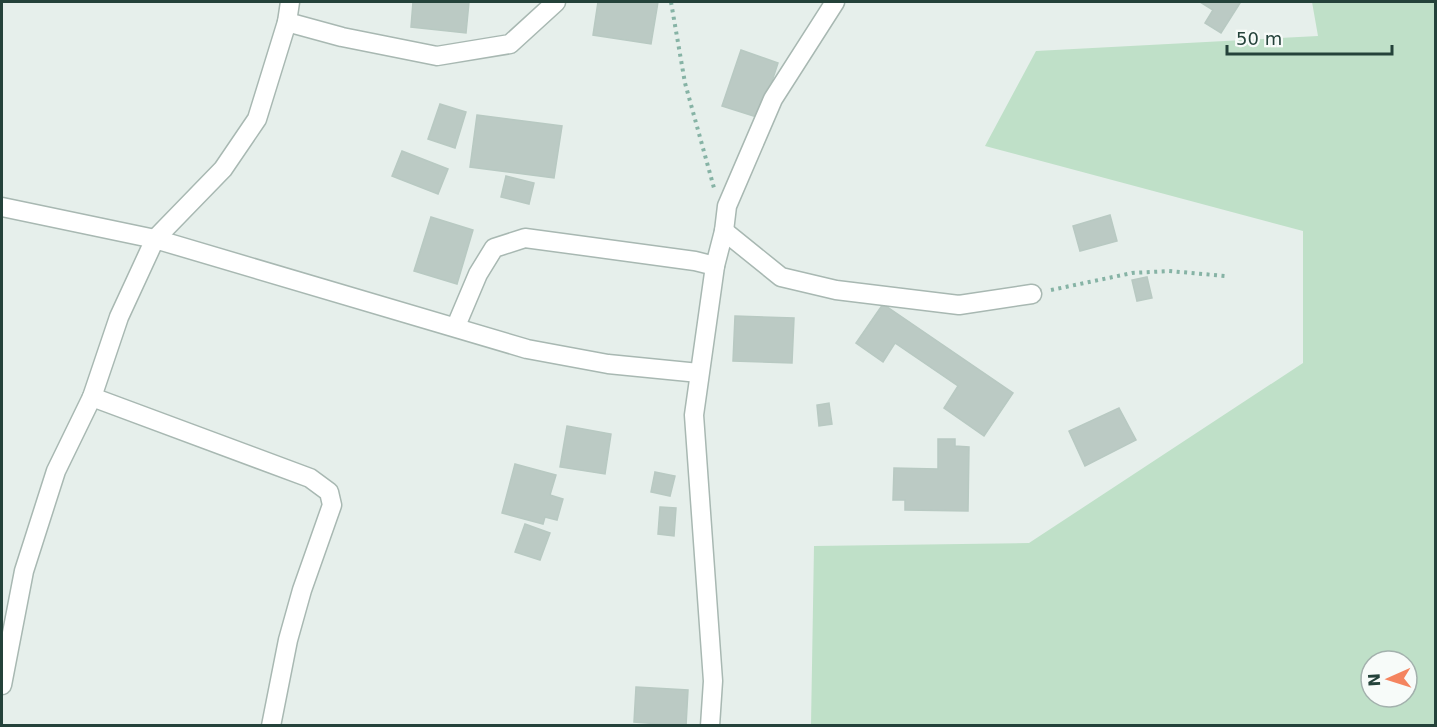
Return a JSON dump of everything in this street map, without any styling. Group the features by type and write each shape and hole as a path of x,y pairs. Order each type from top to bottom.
{"street":[{"path":"2,685 31,549 56,471 92,397 119,317 155,239 223,169 257,119 288,22 290,2"},
{"path":"288,22 342,38 437,56 510,44 556,2"},
{"path":"710,726 712,681 694,415 715,266 724,231 727,206 773,99 835,2"},
{"path":"2,207 155,239 456,326 527,349 608,364 699,373"},
{"path":"724,231 781,277 836,290 959,305 1032,294"},
{"path":"456,326 478,273 494,248 525,238 695,261 715,266"},
{"path":"92,397 310,478 329,492 332,505 302,590 288,640 271,726"}],"path":[{"path":"671,2 685,83 716,196"},
{"path":"1032,294 1132,273 1168,271 1225,276"}],"green space":[{"path":"1312,2 1435,2 1435,725 811,725 814,546 1029,543 1303,363 1303,231 985,146 1036,51 1318,36"}],"building":[{"path":"413,2 469,2 466,33 411,27"},
{"path":"598,2 658,2 651,44 593,35"},
{"path":"1200,2 1240,3 1221,33 1205,23 1213,10"},
{"path":"741,50 778,63 760,118 722,106"},
{"path":"440,104 466,112 455,148 428,139"},
{"path":"477,115 562,126 554,178 470,167"},
{"path":"402,151 448,169 438,194 392,176"},
{"path":"506,176 534,183 529,204 501,197"},
{"path":"1110,215 1117,241 1080,251 1073,226"},
{"path":"431,217 473,230 457,284 414,271"},
{"path":"1147,277 1152,298 1137,301 1132,280"},
{"path":"883,304 1013,393 984,436 944,408 958,386 895,343 883,362 856,343"},
{"path":"735,316 794,318 792,363 733,361"},
{"path":"829,403 832,424 819,426 817,405"},
{"path":"1119,408 1136,440 1085,466 1069,431"},
{"path":"567,426 611,434 605,474 560,467"},
{"path":"938,439 955,439 955,446 969,447 968,511 905,510 905,500 893,500 894,468 938,469"},
{"path":"515,464 556,475 550,495 563,499 557,520 545,517 543,524 502,513"},
{"path":"655,472 675,476 670,496 651,492"},
{"path":"660,507 676,508 674,536 658,534"},
{"path":"525,524 550,533 540,560 515,552"},
{"path":"636,687 688,690 686,726 634,722"}]}
